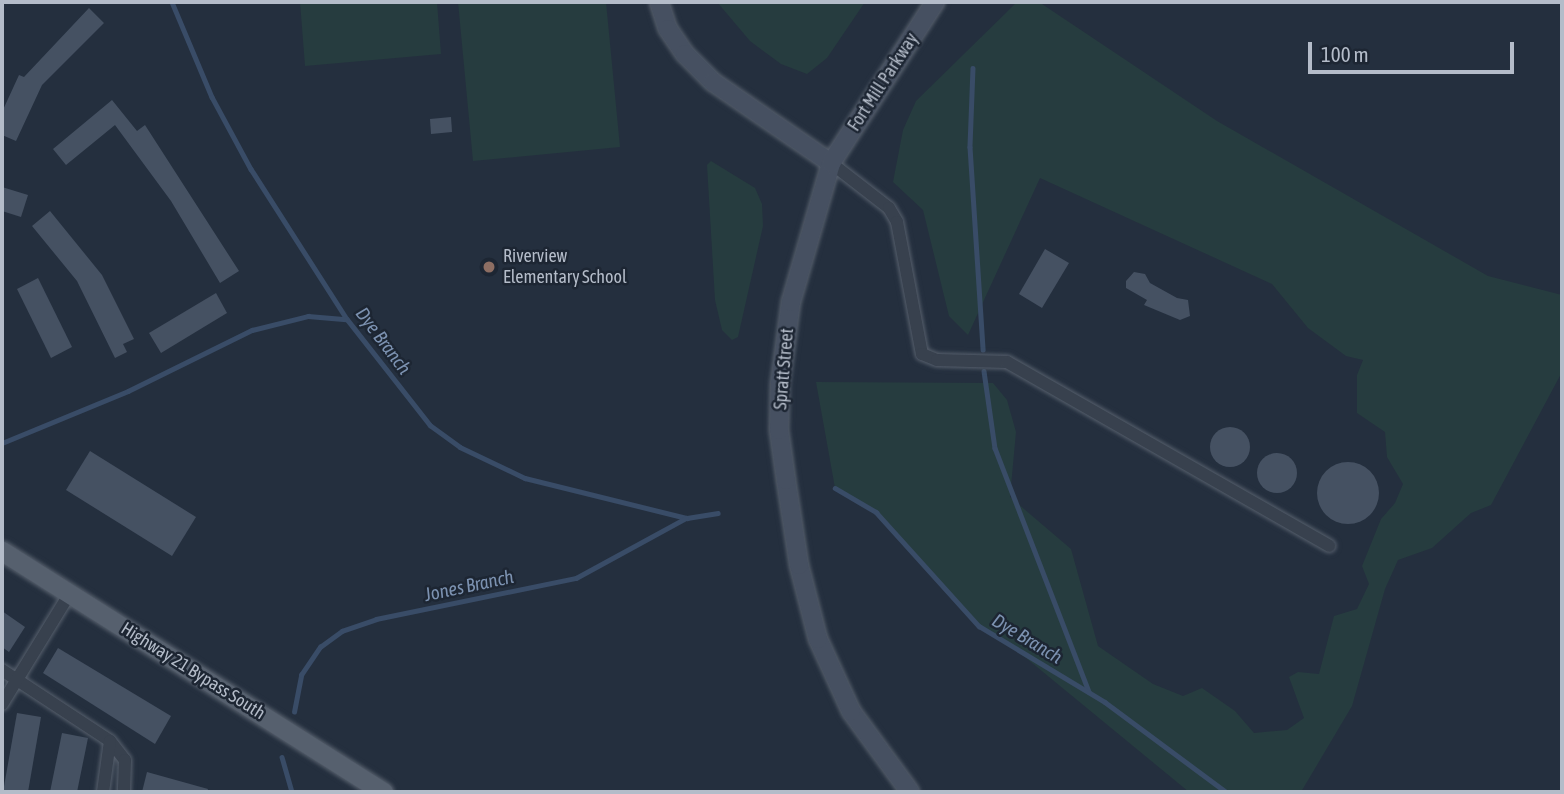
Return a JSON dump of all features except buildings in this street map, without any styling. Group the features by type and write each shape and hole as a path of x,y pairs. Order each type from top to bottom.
{"main road":[{"path":"659,2 668,29 685,54 713,82 831,163"},
{"name":"Fort Mill Parkway","path":"831,163 934,2"},
{"name":"Spratt Street","path":"831,163 791,302 784,342 779,430 799,565 818,639 851,711 910,792"},
{"name":"Highway 21 Bypass South","path":"2,551 383,792"}],"street":[{"path":"831,163 889,208 897,222 922,354 937,360 1007,362 1329,546"},
{"path":"2,704 70,593"},
{"path":"2,670 110,741 125,760 124,792"},
{"path":"103,792 110,741"}],"green space":[{"path":"300,2 437,2 441,54 305,66"},
{"path":"458,2 606,2 620,147 473,161"},
{"path":"717,2 865,2 827,58 807,74 781,64 750,41"},
{"path":"1017,2 1039,2 1217,121 1488,276 1562,295 1562,372 1491,505 1471,513 1432,548 1398,560 1385,589 1352,706 1301,792 1189,792 1026,658 979,626 876,512 835,488 816,382 993,383 1007,400 1016,432 1010,497 1071,549 1098,646 1153,684 1183,696 1202,688 1235,711 1254,733 1287,730 1304,718 1289,677 1298,672 1319,674 1334,616 1357,609 1369,584 1362,566 1381,519 1395,503 1403,484 1387,457 1385,432 1357,413 1357,375 1363,360 1346,356 1308,328 1272,284 1040,178 968,335 949,316 923,210 893,182 903,130 916,101"},
{"path":"711,161 755,188 762,204 763,226 738,337 732,340 722,330 715,300 707,165"}],"waterway":[{"name":"Dye Branch","path":"172,2 212,97 251,169 347,319 430,425 460,447 525,478 687,518 718,513"},
{"path":"973,68 970,147 983,350"},
{"path":"2,443 128,391 252,330 308,316 346,319"},
{"path":"984,371 995,448 1089,691"},
{"name":"Dye Branch","path":"835,488 876,512 979,626 1105,702 1226,792"},
{"name":"Jones Branch","path":"294,712 301,675 320,647 342,631 376,619 576,578 686,518"},
{"name":"Jones Branch","path":"282,757 292,792"}],"place":[{"name":"Riverview Elementary School","path":"489,267"}]}
